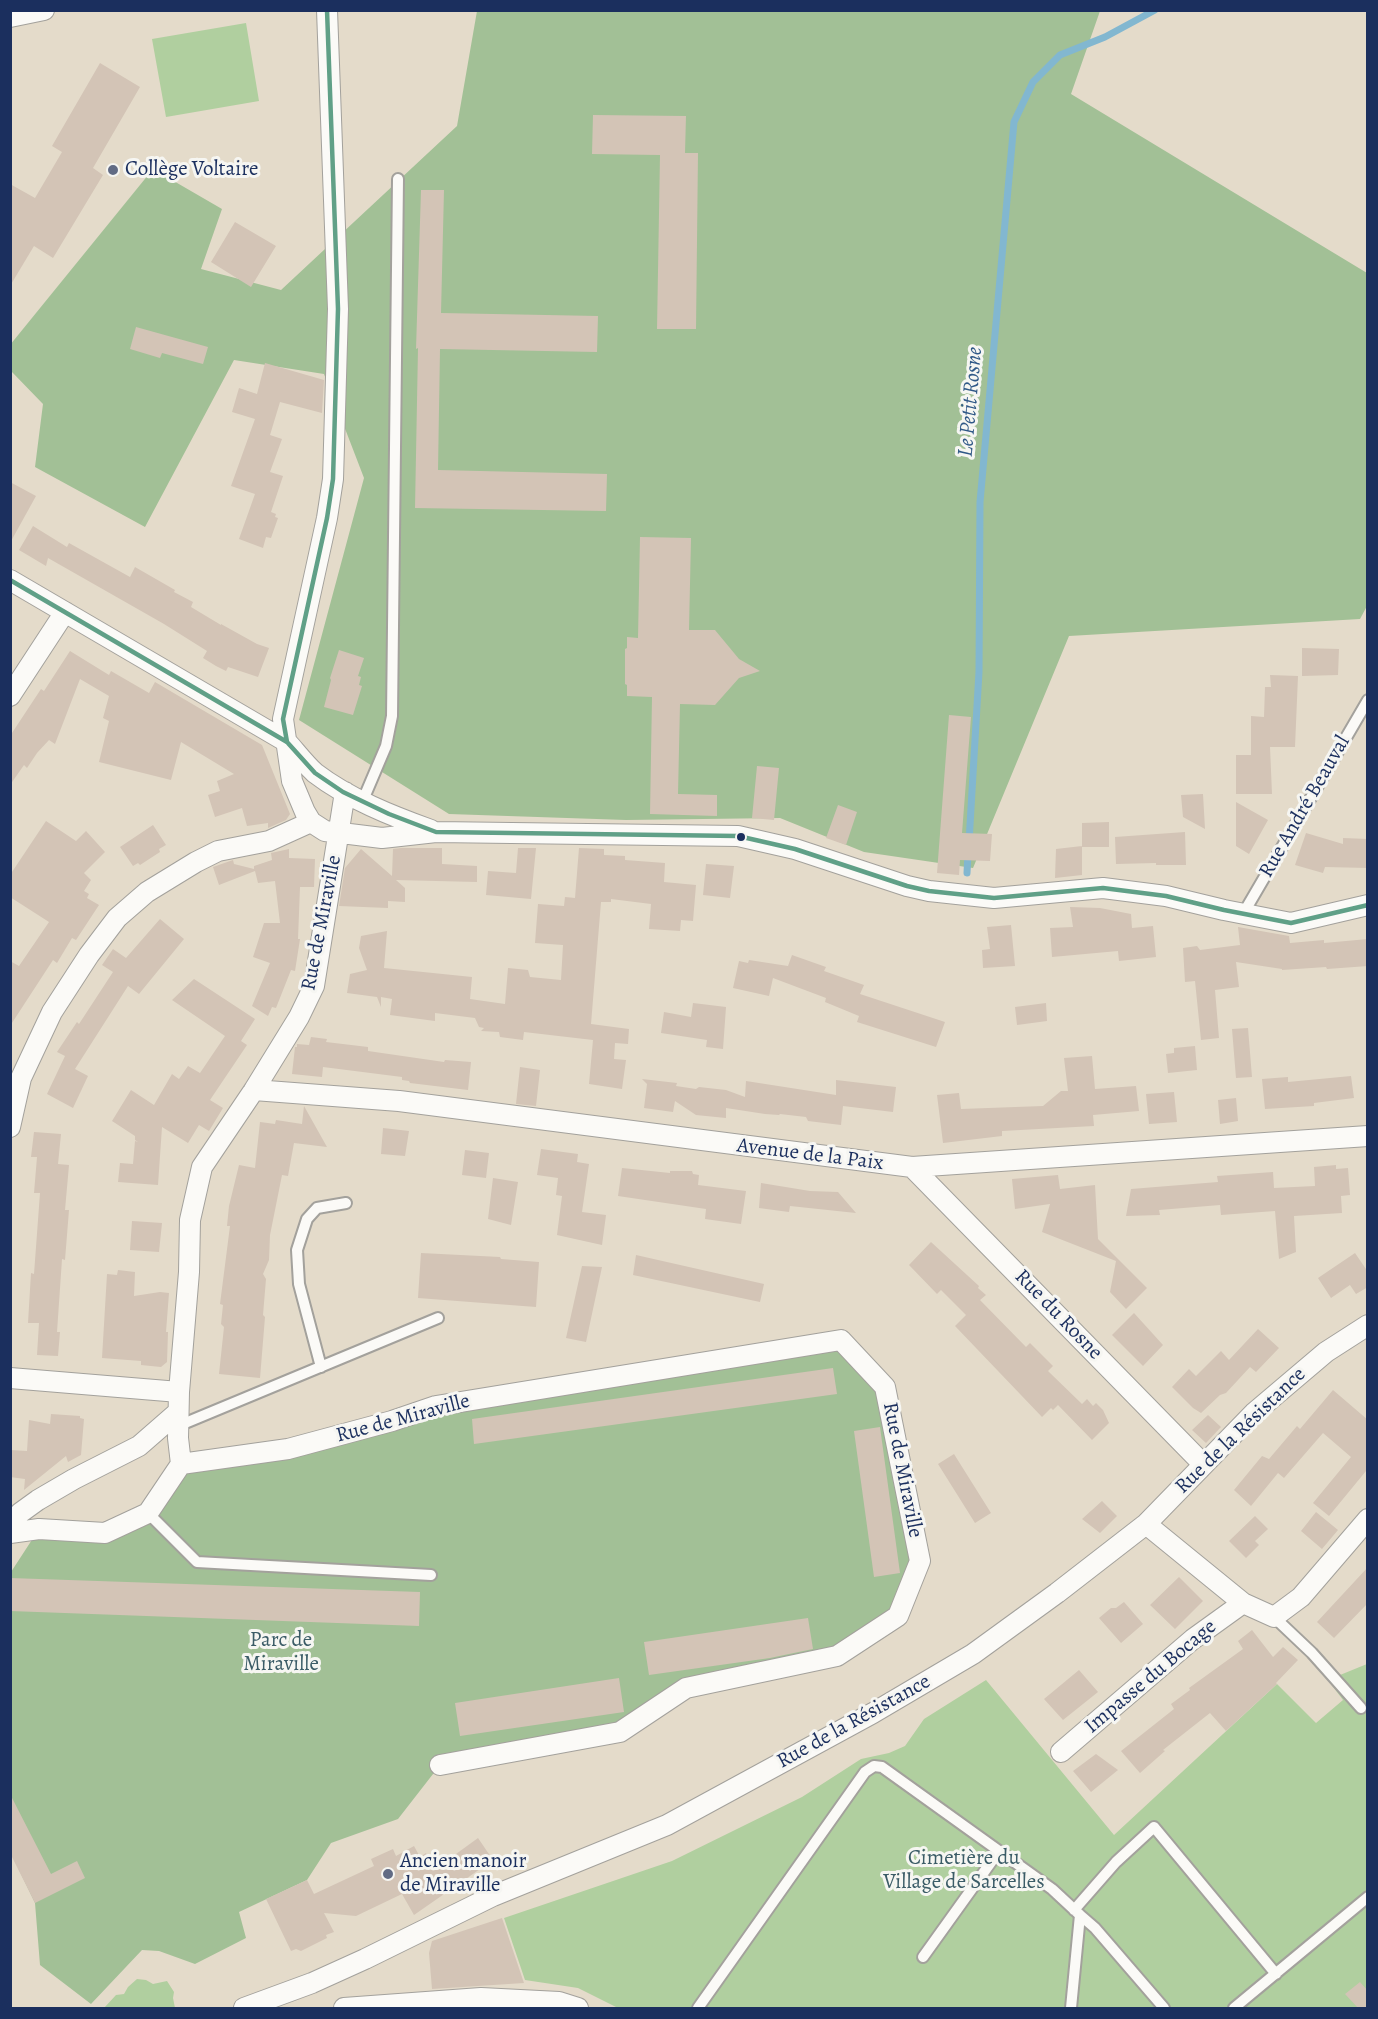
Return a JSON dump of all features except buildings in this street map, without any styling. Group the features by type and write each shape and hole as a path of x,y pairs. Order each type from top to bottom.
{"street":[{"path":"10,17 44,10"},
{"path":"10,1127 21,1078 52,1012 89,955 117,918 147,892 195,862 218,851 269,841 311,822 292,781 283,719 327,518 333,479 338,309 327,10"},
{"path":"10,580 287,742 314,772 345,792 404,820 436,832"},
{"path":"10,696 65,612"},
{"path":"298,796 304,781 314,772"},
{"name":"Rue de Miraville","path":"345,792 314,986 299,1017 254,1090 202,1167 190,1220 189,1272 178,1392 181,1464 288,1449 392,1421 436,1406 841,1340 885,1387 920,1561 898,1616 837,1656 686,1688 620,1732 440,1765"},
{"name":"Rue de Miraville","path":"311,822 325,831 339,834"},
{"path":"339,834 382,838 436,832 738,836 795,849 928,891 994,898 1103,888 1166,896 1291,923 1368,905"},
{"name":"Avenue de la Paix","path":"254,1090 399,1101 912,1167 1368,1136"},
{"name":"Rue du Rosne","path":"912,1167 1203,1464"},
{"name":"Rue de la Résistance","path":"244,2008 270,2004 493,1896 667,1825 873,1713 973,1654 1058,1593 1146,1524 1254,1413 1326,1352 1368,1324"},
{"path":"10,1378 178,1392"},
{"path":"10,1526 20,1513 38,1500 178,1425"},
{"path":"10,1533 39,1529 105,1533 148,1513 181,1464"},
{"path":"1146,1524 1243,1603 1274,1617 1301,1597 1368,1519"},
{"name":"Impasse du Bocage","path":"1061,1752 1193,1639 1243,1603"},
{"path":"344,2008 481,1998 559,2002 578,2008"}],"lane":[{"path":"363,801 386,746 392,716 398,179"},
{"name":"Rue André Beauval","path":"1243,914 1368,700"},
{"path":"321,1367 299,1284 297,1250 307,1219 317,1208 345,1203"},
{"path":"178,1425 438,1318"},
{"path":"148,1513 197,1562 431,1575"},
{"path":"1274,1617 1312,1653 1361,1708"},
{"path":"698,2008 865,1772 874,1766 882,1767 1052,1889 1095,1928 1164,2008"},
{"path":"1071,2008 1077,1913 1116,1862 1154,1827 1276,1974"},
{"path":"923,1957 999,1851"},
{"path":"1234,2008 1368,1897"}],"green space":[{"path":"477,11 1100,11 1071,94 1367,273 1367,606 1360,619 1069,636 973,868 864,852 780,818 626,820 449,814 299,720 364,478 324,374 234,360 145,527 35,467 43,404 11,371 10,345 153,169 222,209 201,269 281,290 457,126"},
{"path":"246,23 259,101 166,117 152,39"},
{"name":"Parc de Miraville","path":"841,1340 885,1387 920,1561 898,1616 837,1656 686,1688 620,1732 440,1765 398,1819 331,1843 307,1880 239,1912 246,1938 195,1964 159,1951 142,1950 91,2004 40,1965 35,1903 11,1853 11,1572 39,1529 105,1533 148,1513 170,1479 209,1461 392,1421"},
{"name":"Cimetière du Village de Sarcelles","path":"1367,1664 1367,2008 618,2008 578,1988 525,1980 504,1918 672,1861 802,1797 861,1759 889,1753 905,1746 924,1719 986,1680 1114,1835 1277,1684 1316,1723 1343,1700 1331,1684 1340,1675"},
{"path":"137,1979 153,1984 167,1981 174,1992 175,2008 104,2008 116,1995 124,1994"}],"waterway":[{"name":"Le Petit Rosne","path":"969,842 979,672 980,502 1014,122 1033,82 1060,55 1105,37 1155,10"},
{"name":"Le Petit Rosne","path":"967,873 968,853"}],"transit line":[{"path":"287,742 283,719 327,518 333,479 338,309 327,10"},
{"path":"10,580 287,742 315,773 343,792 389,814 436,832 738,836 795,849 907,886 929,891 994,898 1103,888 1166,896 1291,923 1368,905"}],"place":[{"name":"Collège Voltaire","path":"113,170"},
{"name":"Ancien manoir de Miraville","path":"388,1874"}]}
